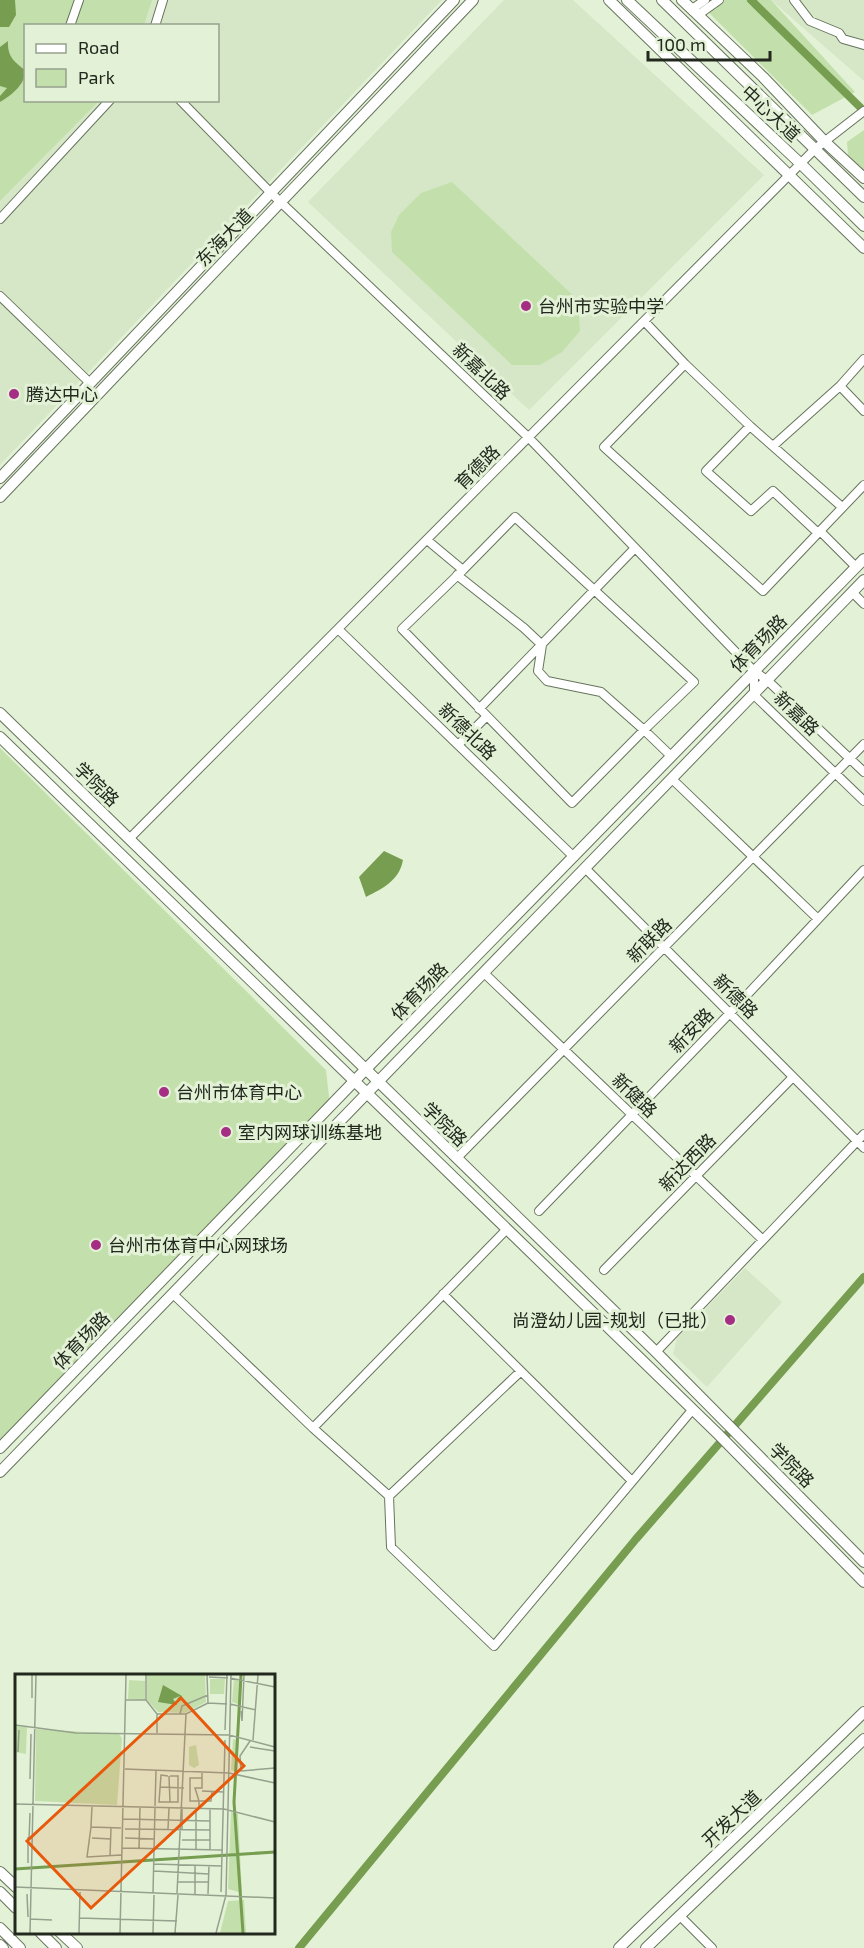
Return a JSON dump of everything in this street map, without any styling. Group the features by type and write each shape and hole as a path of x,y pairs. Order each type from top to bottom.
{"main road":[{"name":"东海大道","path":"0,478 454,0"},
{"name":"东海大道","path":"0,497 473,0"},
{"path":"609,0 864,248"},
{"name":"中心大道","path":"627,0 864,226"},
{"name":"中心大道","path":"662,0 864,196"},
{"path":"677,0 695,33"},
{"path":"682,0 864,178"},
{"path":"652,42 662,32"},
{"name":"体育场路","path":"0,1448 860,563"},
{"path":"0,1472 864,580"},
{"name":"学院路","path":"0,713 656,1352 864,1562"},
{"name":"学院路","path":"0,737 693,1409 864,1582"},
{"name":"开发大道","path":"619,1948 723,1847 763,1812 864,1712"},
{"name":"开发大道","path":"646,1948 864,1740"},
{"path":"0,1872 15,1886"},
{"path":"0,1892 15,1907"},
{"path":"2,1931 20,1948"},
{"path":"41,1933 57,1948"},
{"path":"61,1933 77,1948"}],"street":[{"path":"71,24 79,0"},
{"path":"156,24 163,0"},
{"path":"695,12 705,0"},
{"path":"695,12 719,0"},
{"path":"794,0 810,21 839,33 843,39 864,45"},
{"path":"0,219 106,102"},
{"name":"新嘉北路","path":"182,102 271,193 529,438 754,671"},
{"name":"育德路","path":"129,839 802,165 815,149 864,111"},
{"path":"0,296 90,383"},
{"path":"645,322 750,426 842,507"},
{"path":"773,446 840,386 864,359"},
{"path":"685,364 604,447 763,591 864,485"},
{"path":"840,386 864,411"},
{"path":"750,426 706,471 751,511 774,490 819,532 860,563"},
{"path":"515,517 595,591 694,682 572,803 402,629 515,517"},
{"path":"427,540 460,573 542,645"},
{"path":"479,709 635,548"},
{"path":"852,592 864,604"},
{"name":"新德北路","path":"338,629 574,857"},
{"path":"542,645 538,671 547,681 601,692 671,756"},
{"name":"新嘉路","path":"754,671 767,680 864,772"},
{"name":"新嘉路","path":"754,671 754,694 864,801"},
{"path":"459,745 487,716"},
{"name":"新联路","path":"457,1158 864,744"},
{"path":"672,779 818,919"},
{"name":"新德路","path":"585,868 861,1145"},
{"name":"新安路","path":"539,1211 864,870"},
{"name":"新健路","path":"484,973 763,1240"},
{"name":"新达西路","path":"604,1270 793,1077"},
{"path":"656,1352 763,1240 861,1145 864,1134"},
{"path":"313,1428 507,1229"},
{"path":"173,1294 313,1428 389,1496 391,1546 494,1646 693,1409"},
{"path":"443,1294 632,1481"},
{"path":"389,1496 520,1372"},
{"path":"680,1916 712,1948"}],"shaded area":[{"path":"0,0 442,0 0,465"},
{"path":"0,0 15,0 16,15 9,27 0,27"},
{"name":"台州市实验中学","path":"504,0 573,0 764,175 529,410 308,202"},
{"path":"771,0 864,0 864,81"},
{"path":"8,41 10,55 24,69 24,78 17,89 0,102 0,96 7,88 0,86 0,47"},
{"path":"384,851 403,860 401,867 394,879 366,897 359,877"},
{"name":"尚澄幼儿园-规划（已批）","path":"745,1268 782,1302 707,1387 673,1354 677,1338"}],"green space":[{"path":"0,0 152,0 144,24 24,24 24,102 98,102 0,201"},
{"path":"696,0 771,0 855,92 812,115"},
{"path":"864,130 864,170 848,155 847,142"},
{"path":"452,182 578,300 580,331 562,352 540,365 512,365 392,252 391,232 399,215 421,193"},
{"name":"台州市体育中心","path":"0,748 326,1070 331,1114 0,1449"}],"waterway":[{"path":"751,0 864,111"},
{"path":"299,1948 636,1539 864,1277"}],"place":[{"name":"台州市实验中学","path":"526,306"},
{"name":"腾达中心","path":"14,394"},
{"name":"台州市体育中心","path":"164,1092"},
{"name":"室内网球训练基地","path":"226,1132"},
{"name":"台州市体育中心网球场","path":"96,1245"},
{"name":"尚澄幼儿园-规划（已批）","path":"730,1320"}]}
